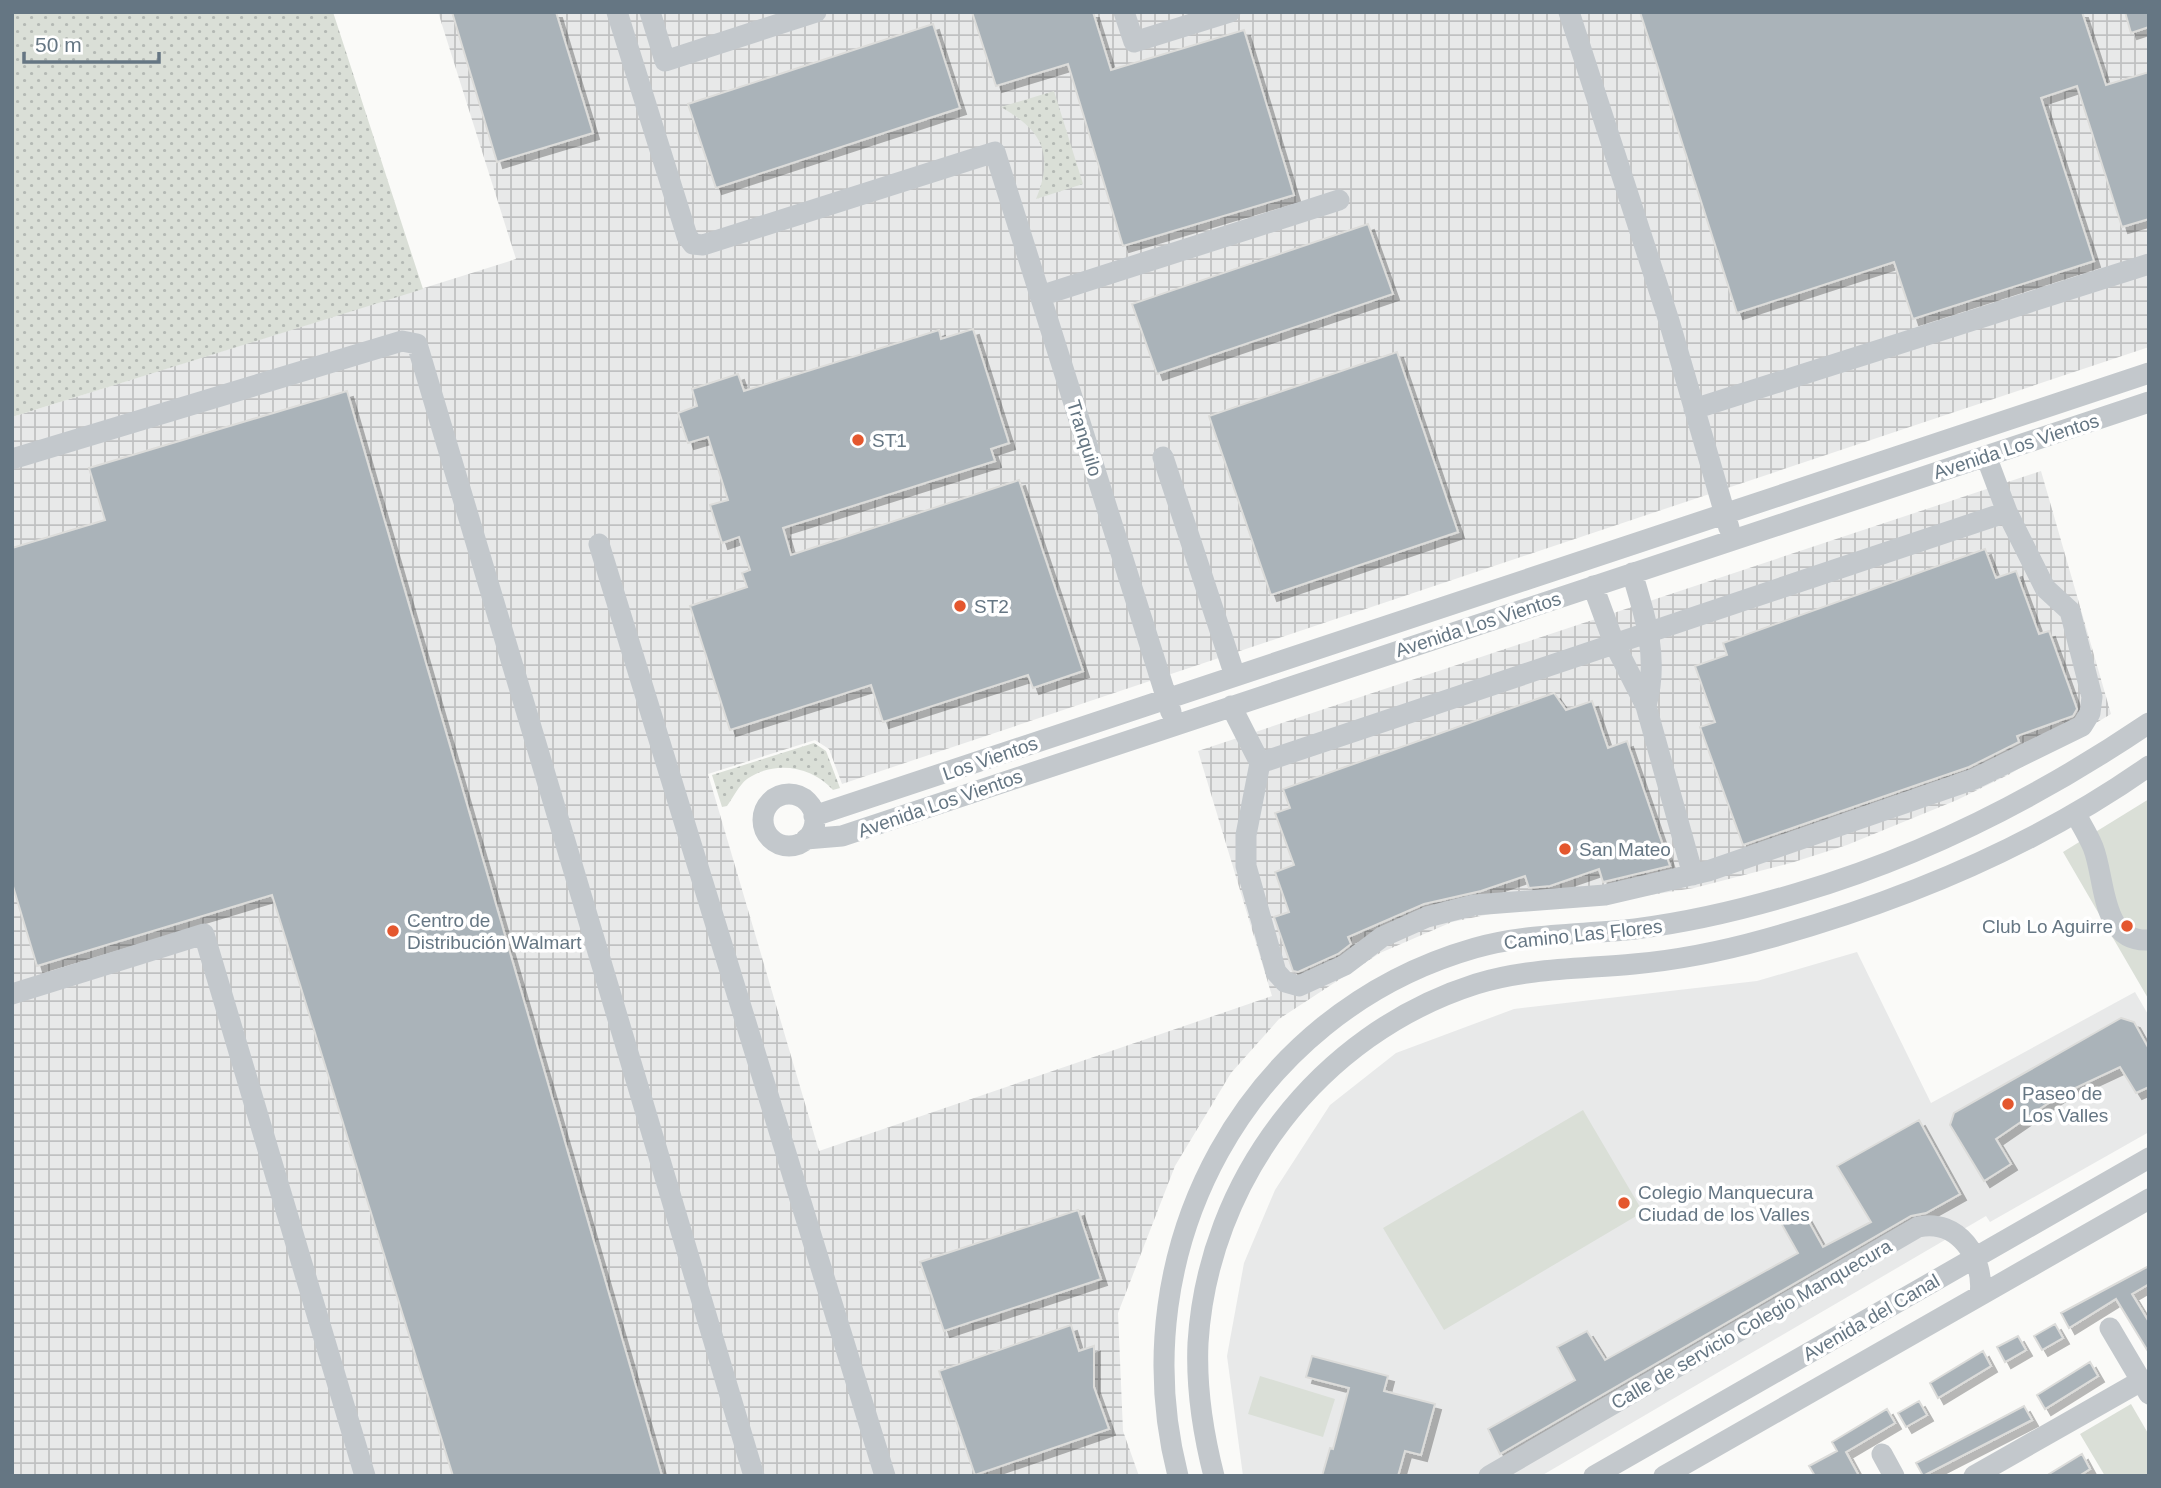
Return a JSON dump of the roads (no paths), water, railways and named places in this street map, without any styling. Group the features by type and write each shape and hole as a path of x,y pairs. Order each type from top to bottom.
{"street":[{"name":"Tranquilo","path":"617,12 687,236 693,244 703,245 995,152 1174,724"},
{"path":"650,12 666,61 816,12"},
{"path":"1124,12 1134,41 1230,12"},
{"path":"1569,12 1670,321 1733,540"},
{"path":"1040,296 1339,200"},
{"path":"1694,409 2149,264"},
{"path":"12,459 402,341 417,344 754,1476"},
{"name":"Avenida Los Vientos","path":"1166,699 2149,373"},
{"name":"Avenida Los Vientos","path":"814,816 804,799 792,794 780,796 765,808 763,827 775,842 794,845 806,839 842,836 2149,402"},
{"path":"1231,706 1260,762 1246,835 1246,866 1276,972 1292,985 1306,985 1345,965 1382,937 1450,910 1499,902 1605,895 1693,875 1974,779 2082,726 2090,713 2092,697 2070,611 2045,588 2007,512 1986,456"},
{"path":"1163,457 1235,676"},
{"path":"1260,762 2007,512"},
{"path":"599,544 885,1476"},
{"path":"1632,573 1649,632 1652,676 1646,706"},
{"path":"1593,586 1615,643 1646,706 1693,875"},
{"name":"Los Vientos","path":"814,816 1166,699"},
{"name":"Camino Las Flores","path":"1178,1476 1167,1420 1163,1356 1168,1294 1182,1234 1207,1173 1238,1119 1280,1068 1332,1020 1403,976 1475,948 1533,936 1631,929 1704,917 1798,893 1890,863 2027,799 2149,723"},
{"name":"Camino Las Flores","path":"1214,1476 1200,1402 1198,1345 1206,1287 1221,1231 1244,1178 1276,1127 1317,1080 1367,1039 1434,1000 1498,978 1545,970 1684,957 1815,925 1948,876 2075,813 2149,766"},
{"path":"2075,813 2093,847 2113,924 2127,937 2149,940"},
{"path":"806,839 813,829 814,816"},
{"path":"12,994 204,934 365,1476"},
{"name":"Avenida del Canal","path":"1594,1476 2149,1158"},
{"name":"Avenida del Canal","path":"1664,1476 2149,1199"},
{"name":"Calle de servicio Colegio Manquecura","path":"1489,1476 1919,1227 1934,1223 1950,1228 1974,1258 1981,1274 1980,1295"},
{"path":"1974,1476 2145,1387 2110,1328"},
{"path":"1882,1454 1894,1476"}],"place":[{"name":"ST1","path":"858,440"},
{"name":"ST2","path":"960,606"},
{"name":"San Mateo","path":"1565,849"},
{"name":"Club Lo Aguirre","path":"2127,926"},
{"name":"Centro de Distribución Walmart","path":"393,931"},
{"name":"Paseo de Los Valles","path":"2008,1104"},
{"name":"Colegio Manquecura Ciudad de los Valles","path":"1624,1203"}]}
